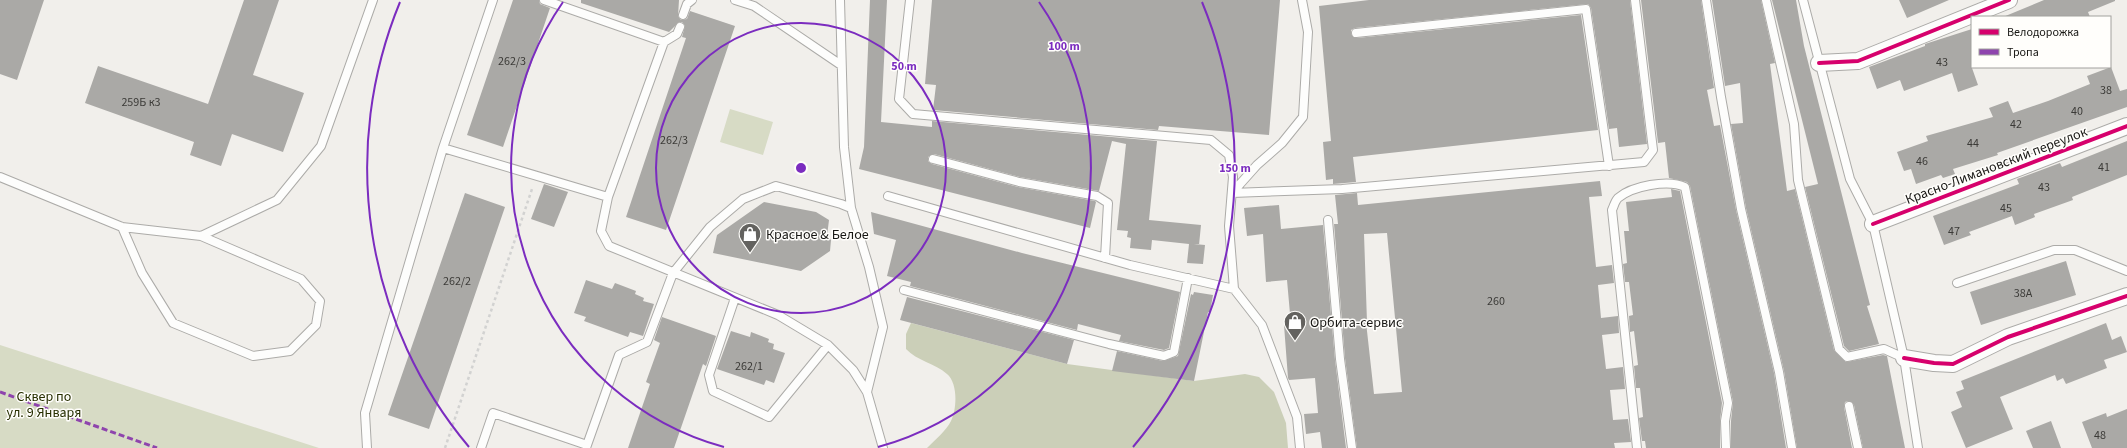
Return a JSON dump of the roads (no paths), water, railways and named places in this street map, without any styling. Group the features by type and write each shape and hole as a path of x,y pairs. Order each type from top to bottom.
{"street":[{"path":"1819,63 1858,61 2009,0"},
{"name":"Красно-Лимановский переулок","path":"1873,224 2127,126"},
{"path":"1904,358 1934,364 1953,364 2008,338 2127,296"}],"lane":[{"path":"201,236 276,200 320,146 373,0"},
{"path":"367,448 365,413 443,148 493,0"},
{"path":"544,0 664,42"},
{"path":"683,15 687,4 692,0"},
{"path":"735,0 754,6 841,65"},
{"path":"840,0 844,147 851,208 869,267 883,327 867,392"},
{"path":"910,0 899,99 914,114 1211,140 1229,155 1233,177 1229,226 1234,289 1262,324 1297,417 1300,448"},
{"path":"1232,193 1257,165 1282,142 1303,117 1308,32 1302,0"},
{"path":"1232,193 1342,189 1644,162 1653,150 1635,0"},
{"path":"1706,0 1721,97 1741,209 1779,372 1792,448"},
{"path":"1766,0 1794,124 1798,180 1839,349 1847,357 1884,349 1904,358"},
{"path":"1803,0 1850,179 1873,224 1904,358 1918,448"},
{"path":"1356,33 1586,9 1608,166"},
{"path":"680,26 677,34 664,42 608,197 601,231 609,246 778,315 828,345 853,370 867,392 883,448"},
{"path":"443,148 608,197"},
{"path":"933,159 1019,182 1097,196 1108,203 1105,258"},
{"path":"0,177 122,227 201,236 301,279 320,301 316,325 290,351 253,356 173,323 142,274 122,227"},
{"path":"1637,448 1612,210 1617,199 1635,188 1676,183 1685,187 1706,302 1728,402 1725,421 1726,448"},
{"path":"481,448 493,413 587,446 619,355 647,342 673,273 710,227 743,200 776,186 851,208"},
{"path":"888,196 1105,258 1234,289"},
{"path":"1328,220 1340,359 1352,448"},
{"path":"1957,283 2054,250 2075,250 2127,271"},
{"path":"904,290 1109,344 1164,356 1174,352 1188,278"},
{"path":"735,298 709,375 713,391 769,417 828,345"},
{"path":"1849,406 1858,448"}],"place":[{"name":"Красное & Белое","path":"750,254"},
{"name":"Орбита-сервис","path":"1295,342"}],"park label":[{"name":"Сквер по ул. 9 Января","path":"44,404"}]}
